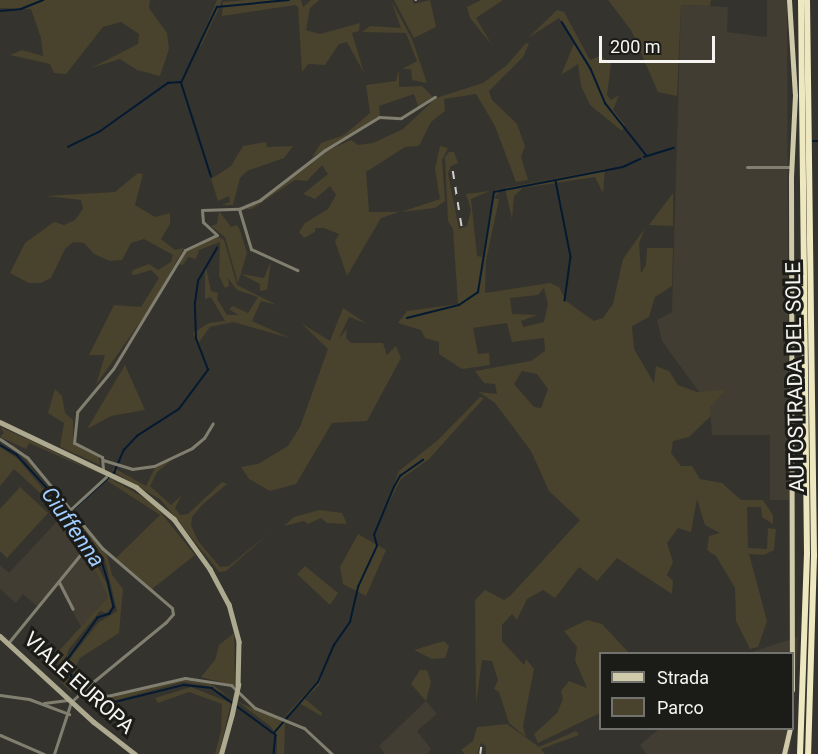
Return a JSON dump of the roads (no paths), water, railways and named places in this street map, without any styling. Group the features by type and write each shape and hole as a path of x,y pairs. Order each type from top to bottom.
{"highway":[{"name":"AUTOSTRADA DEL SOLE","path":"800,754 807,554 801,0"},
{"name":"AUTOSTRADA DEL SOLE","path":"807,0 814,555 808,754"}],"main road":[{"path":"789,0 795,95 792,652"},
{"path":"0,422 103,470 160,504 210,569 229,604 238,632 238,685 221,754"},
{"name":"VIALE EUROPA","path":"0,636 72,700 78,708 135,754"},
{"path":"782,754 790,730"}],"street":[{"path":"213,423 204,438 182,454 141,468 113,466 74,443 77,412 113,369 185,250 217,235 203,222 202,210 239,209 260,200 325,150 379,117 401,118 435,98"},
{"path":"747,166 793,167"},
{"path":"239,209 244,234 251,249 297,270"},
{"path":"0,439 18,448 72,508 102,548 173,611 166,622 72,700 44,704"},
{"path":"103,460 103,470"},
{"path":"111,470 113,466"},
{"path":"72,508 106,477"},
{"path":"9,642 80,555"},
{"path":"59,582 73,609"},
{"path":"87,687 107,696 185,678 231,685 255,708 304,728 332,754"},
{"path":"0,695 44,704 69,714"},
{"path":"54,754 72,700"},
{"path":"69,714 78,708"},
{"path":"0,735 44,754"}],"waterway":[{"path":"0,11 21,9 43,0"},
{"path":"211,177 181,83 217,7 289,0"},
{"path":"562,22 591,69 606,104 647,156"},
{"path":"68,147 99,132 168,83 180,82"},
{"path":"813,141 818,141"},
{"path":"644,157 674,148"},
{"path":"407,318 459,305 478,292 494,192 623,167 640,159"},
{"path":"556,181 571,257 565,301"},
{"path":"68,514 114,473 124,450 137,436 179,409 208,370 196,338 195,303 198,281 217,248"},
{"name":"Ciuffenna","path":"0,445 17,455 60,502 101,558 114,607 110,614 98,618 67,661 76,691 93,701 111,703 184,685 212,688 276,735 274,754"},
{"path":"274,733 318,682 334,645 350,622 358,587 377,546 374,535 394,487 400,476 423,460"}],"railway":[{"path":"453,171 462,228"},
{"path":"480,754 481,747"}]}
